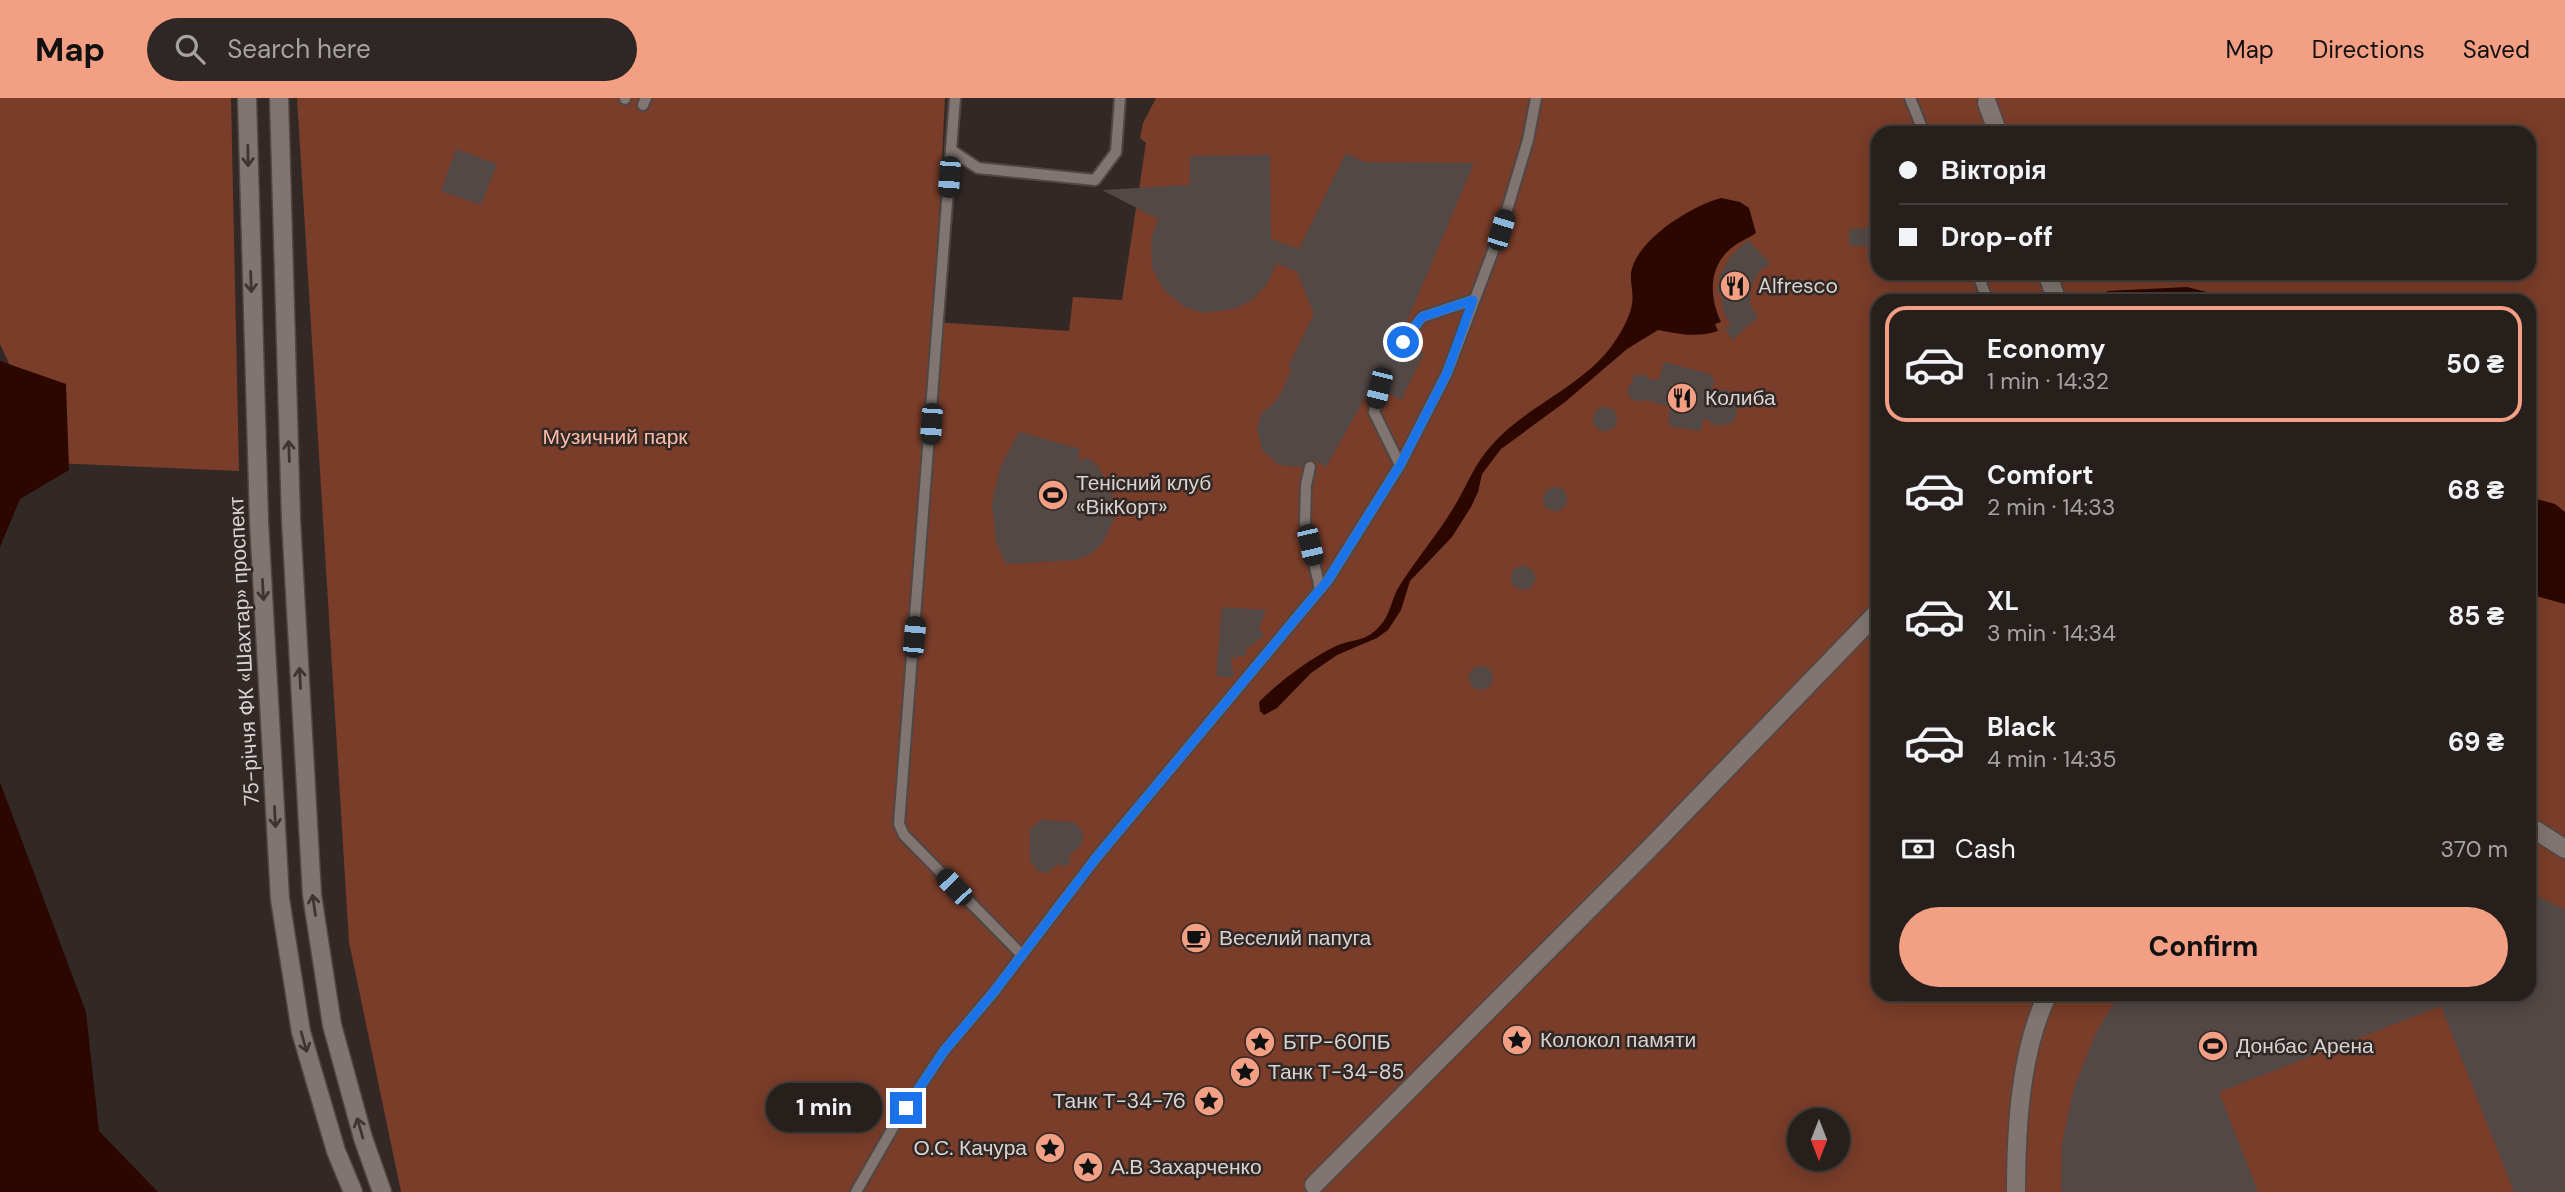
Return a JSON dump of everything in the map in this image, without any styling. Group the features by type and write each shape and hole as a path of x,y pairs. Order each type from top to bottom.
{"main road":[{"name":"75-річчя ФК «Шахтар» проспект","path":"247,98 259,522 280,899 301,1032 336,1151 353,1192"},
{"path":"279,98 291,520 312,895 332,1025 363,1139 382,1192"},
{"path":"1987,103 1995,126"},
{"path":"1314,1185 1651,846 1871,619"},
{"path":"2536,830 2565,849"},
{"path":"2016,1192 2016,1132 2024,1080 2039,1012 2044,1001"}],"lane":[{"path":"956,98 899,824 904,835 1022,955"},
{"path":"951,150 978,169 1095,180 1116,152 1120,98"},
{"path":"856,1192 894,1126 944,1051 1096,858 1320,589 1400,465 1447,373 1501,230 1528,140 1536,98"},
{"path":"1910,98 1921,126"},
{"path":"1403,342 1422,317 1473,300"},
{"path":"1379,388 1374,412 1400,465"},
{"path":"1310,467 1306,485 1305,523 1320,589"}],"green space":[{"path":"0,98 231,98 239,471 54,463 0,344"},
{"name":"Музичний парк","path":"297,98 945,98 934,322 1069,331 1073,297 1122,300 1146,143 1140,138 1143,123 1156,98 2565,98 2565,1192 401,1192 349,942"}],"shaded area":[{"path":"1721,198 1740,202 1749,208 1756,233 1731,248 1717,267 1713,294 1721,322 1715,324 1718,331 1695,335 1658,330 1627,349 1565,402 1501,449 1482,474 1471,507 1452,537 1410,581 1401,610 1388,630 1377,638 1337,655 1311,673 1277,708 1264,715 1260,711 1259,702 1286,678 1340,644 1358,640 1378,628 1387,616 1396,591 1448,517 1486,452 1515,423 1582,376 1614,343 1631,309 1631,273 1643,248 1667,226 1695,208"},
{"path":"2187,287 2212,294 2108,294 2107,291"},
{"path":"0,361 66,384 69,470 20,499 0,547"},
{"path":"2536,499 2555,504 2565,512 2565,604 2536,596"},
{"path":"0,782 86,1012 99,1131 158,1192 0,1192"}],"building":[{"path":"456,149 497,164 481,205 441,191"},
{"path":"1346,153 1364,162 1474,163 1399,340 1424,353 1401,400 1372,385 1326,467 1314,460 1302,467 1279,465 1262,450 1257,428 1261,414 1276,401 1283,389 1292,369 1288,367 1314,314 1297,272 1276,263 1268,283 1253,299 1234,309 1203,313 1185,307 1164,290 1152,268 1151,239 1158,219 1102,190 1190,185 1190,156 1270,155 1271,239 1299,249"},
{"path":"1868,221 1871,221 1871,261 1868,261 1867,246 1849,246 1849,229 1868,228"},
{"name":"Alfresco","path":"1748,240 1770,263 1754,279 1750,294 1750,305 1758,317 1732,340 1725,328 1731,325 1724,313 1721,293 1717,293 1720,275 1731,256"},
{"name":"Колиба","path":"1664,362 1710,374 1714,380 1712,390 1727,390 1736,400 1735,419 1730,424 1716,426 1704,418 1700,431 1669,426 1669,406 1631,399 1627,389 1633,381 1633,375 1647,375 1647,379 1659,380"},
{"path":"1605,407 1614,410 1617,419 1614,428 1605,431 1596,428 1593,419 1596,410"},
{"name":"Тенісний клуб «ВікКорт»","path":"1019,432 1080,449 1078,462 1087,457 1097,465 1109,486 1114,502 1114,519 1103,542 1092,553 1077,560 1006,564 996,541 992,504 1000,468"},
{"path":"1555,487 1564,490 1567,499 1564,508 1555,511 1546,508 1543,499 1546,490"},
{"path":"1523,566 1532,569 1535,578 1532,587 1523,590 1514,587 1511,578 1514,569"},
{"path":"1222,607 1266,610 1259,629 1264,634 1245,650 1247,655 1231,658 1234,678 1216,676"},
{"path":"1481,666 1490,669 1493,678 1490,687 1481,690 1472,687 1469,678 1472,669"},
{"path":"1041,820 1074,822 1083,833 1082,844 1068,857 1071,862 1062,868 1059,863 1048,873 1039,872 1030,861 1030,829"},
{"name":"Донбас Арена","path":"2536,896 2565,910 2565,1192 2514,1192 2441,1006 2219,1092 2258,1192 2061,1192 2062,1143 2074,1088 2096,1033 2115,1001 2536,1001"}],"place":[{"name":"Alfresco","path":"1735,286"},
{"name":"Колиба","path":"1682,398"},
{"name":"Тенісний клуб «ВікКорт»","path":"1053,495"},
{"name":"Веселий папуга","path":"1196,938"},
{"name":"Колокол памяти","path":"1517,1040"},
{"name":"БТР-60ПБ","path":"1260,1042"},
{"name":"Донбас Арена","path":"2213,1046"},
{"name":"Танк Т-34-85","path":"1245,1072"},
{"name":"Танк Т-34-76","path":"1209,1101"},
{"name":"О.С. Качура","path":"1050,1148"},
{"name":"А.В Захарченко","path":"1088,1167"}],"route":[{"path":"906,1108 944,1051 993,993 1096,858 1328,580 1400,465 1447,373 1473,300 1422,317 1403,342"}]}
